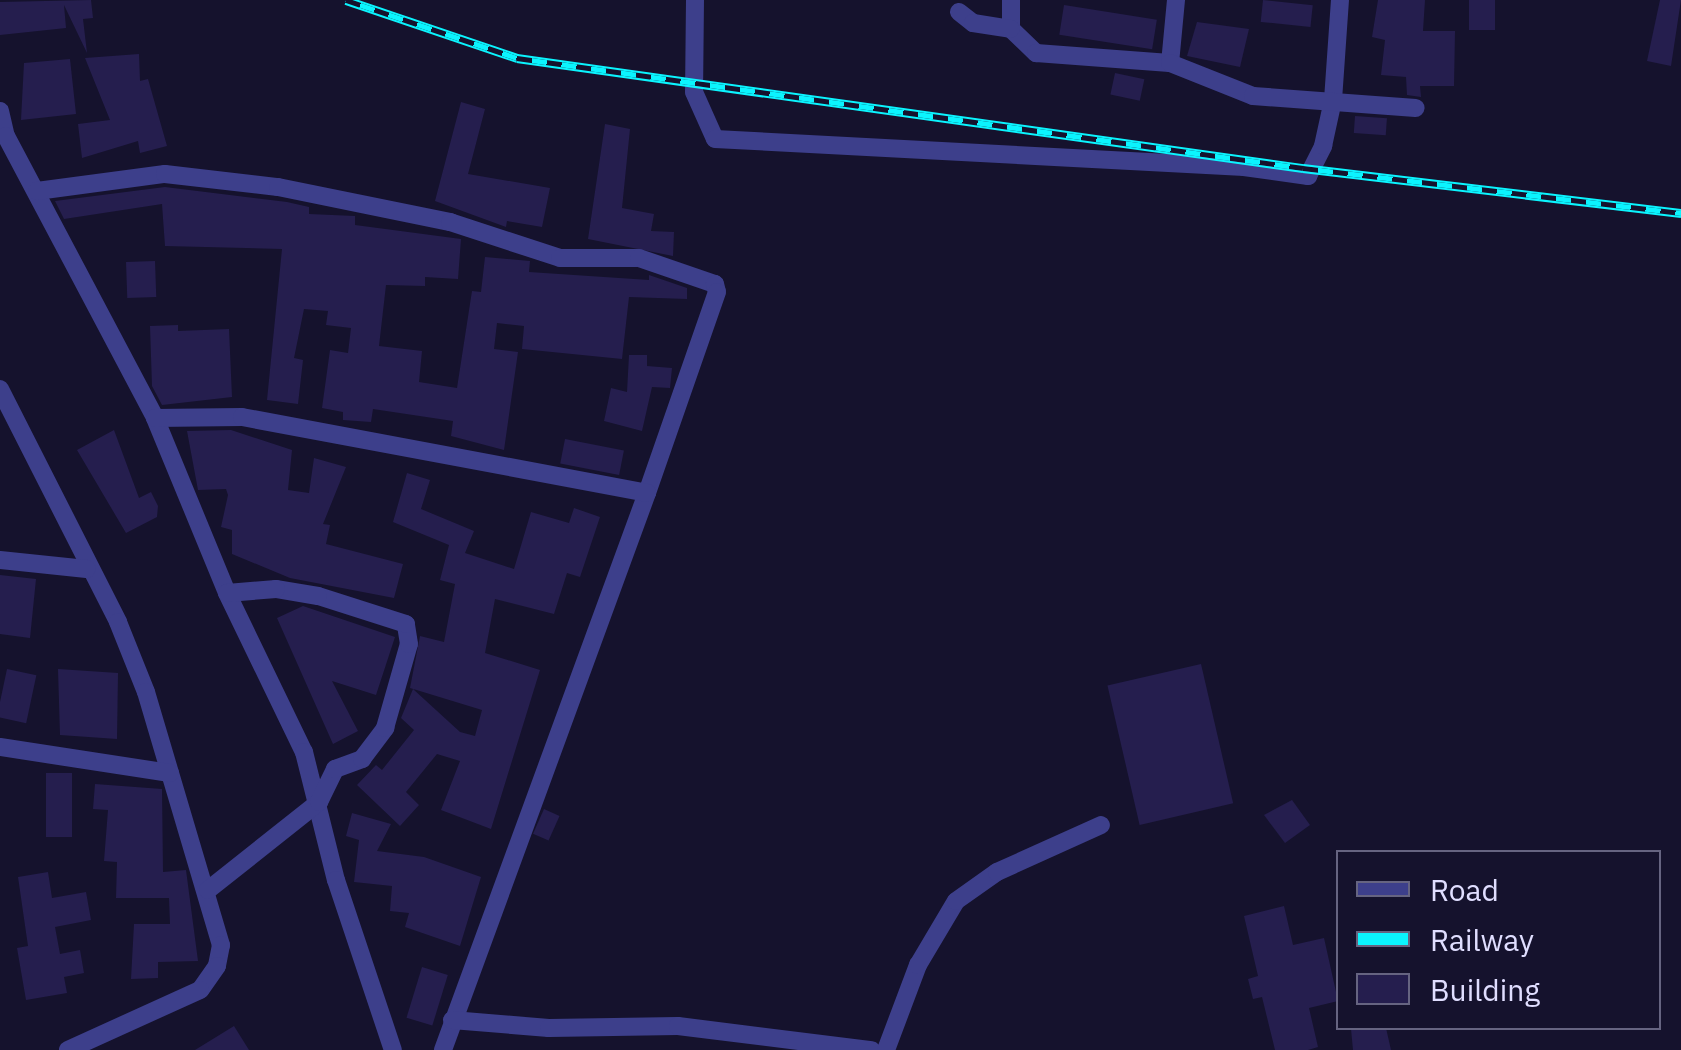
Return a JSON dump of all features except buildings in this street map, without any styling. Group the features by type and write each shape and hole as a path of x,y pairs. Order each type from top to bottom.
{"street":[{"path":"694,0 694,92 714,138 1244,166 1308,176 1323,146 1333,100 1340,0"},
{"path":"1011,0 1011,29"},
{"path":"1170,63 1176,0"},
{"path":"959,12 972,24 1011,29 1036,53 1170,63 1253,96 1416,108"},
{"path":"0,112 3,137 37,192 155,418 227,593 297,736 318,802 336,880 392,1050"},
{"path":"37,192 83,180 165,174 278,187 450,222 560,258 639,258 709,277 717,292 444,1050"},
{"path":"0,389 87,569 118,622 208,890 221,945 210,979 200,990 102,1042 68,1050"},
{"path":"155,418 242,417 647,493"},
{"path":"0,560 87,569"},
{"path":"208,890 318,802 335,769 362,760 385,728 409,644 406,624 318,596 276,589 227,593"},
{"path":"0,747 170,774"},
{"path":"886,1050 918,965 956,901 997,872 1101,825"},
{"path":"452,1020 550,1028 678,1026 872,1050"}],"railway":[{"path":"346,0 517,58 1303,168 1681,213"}]}
